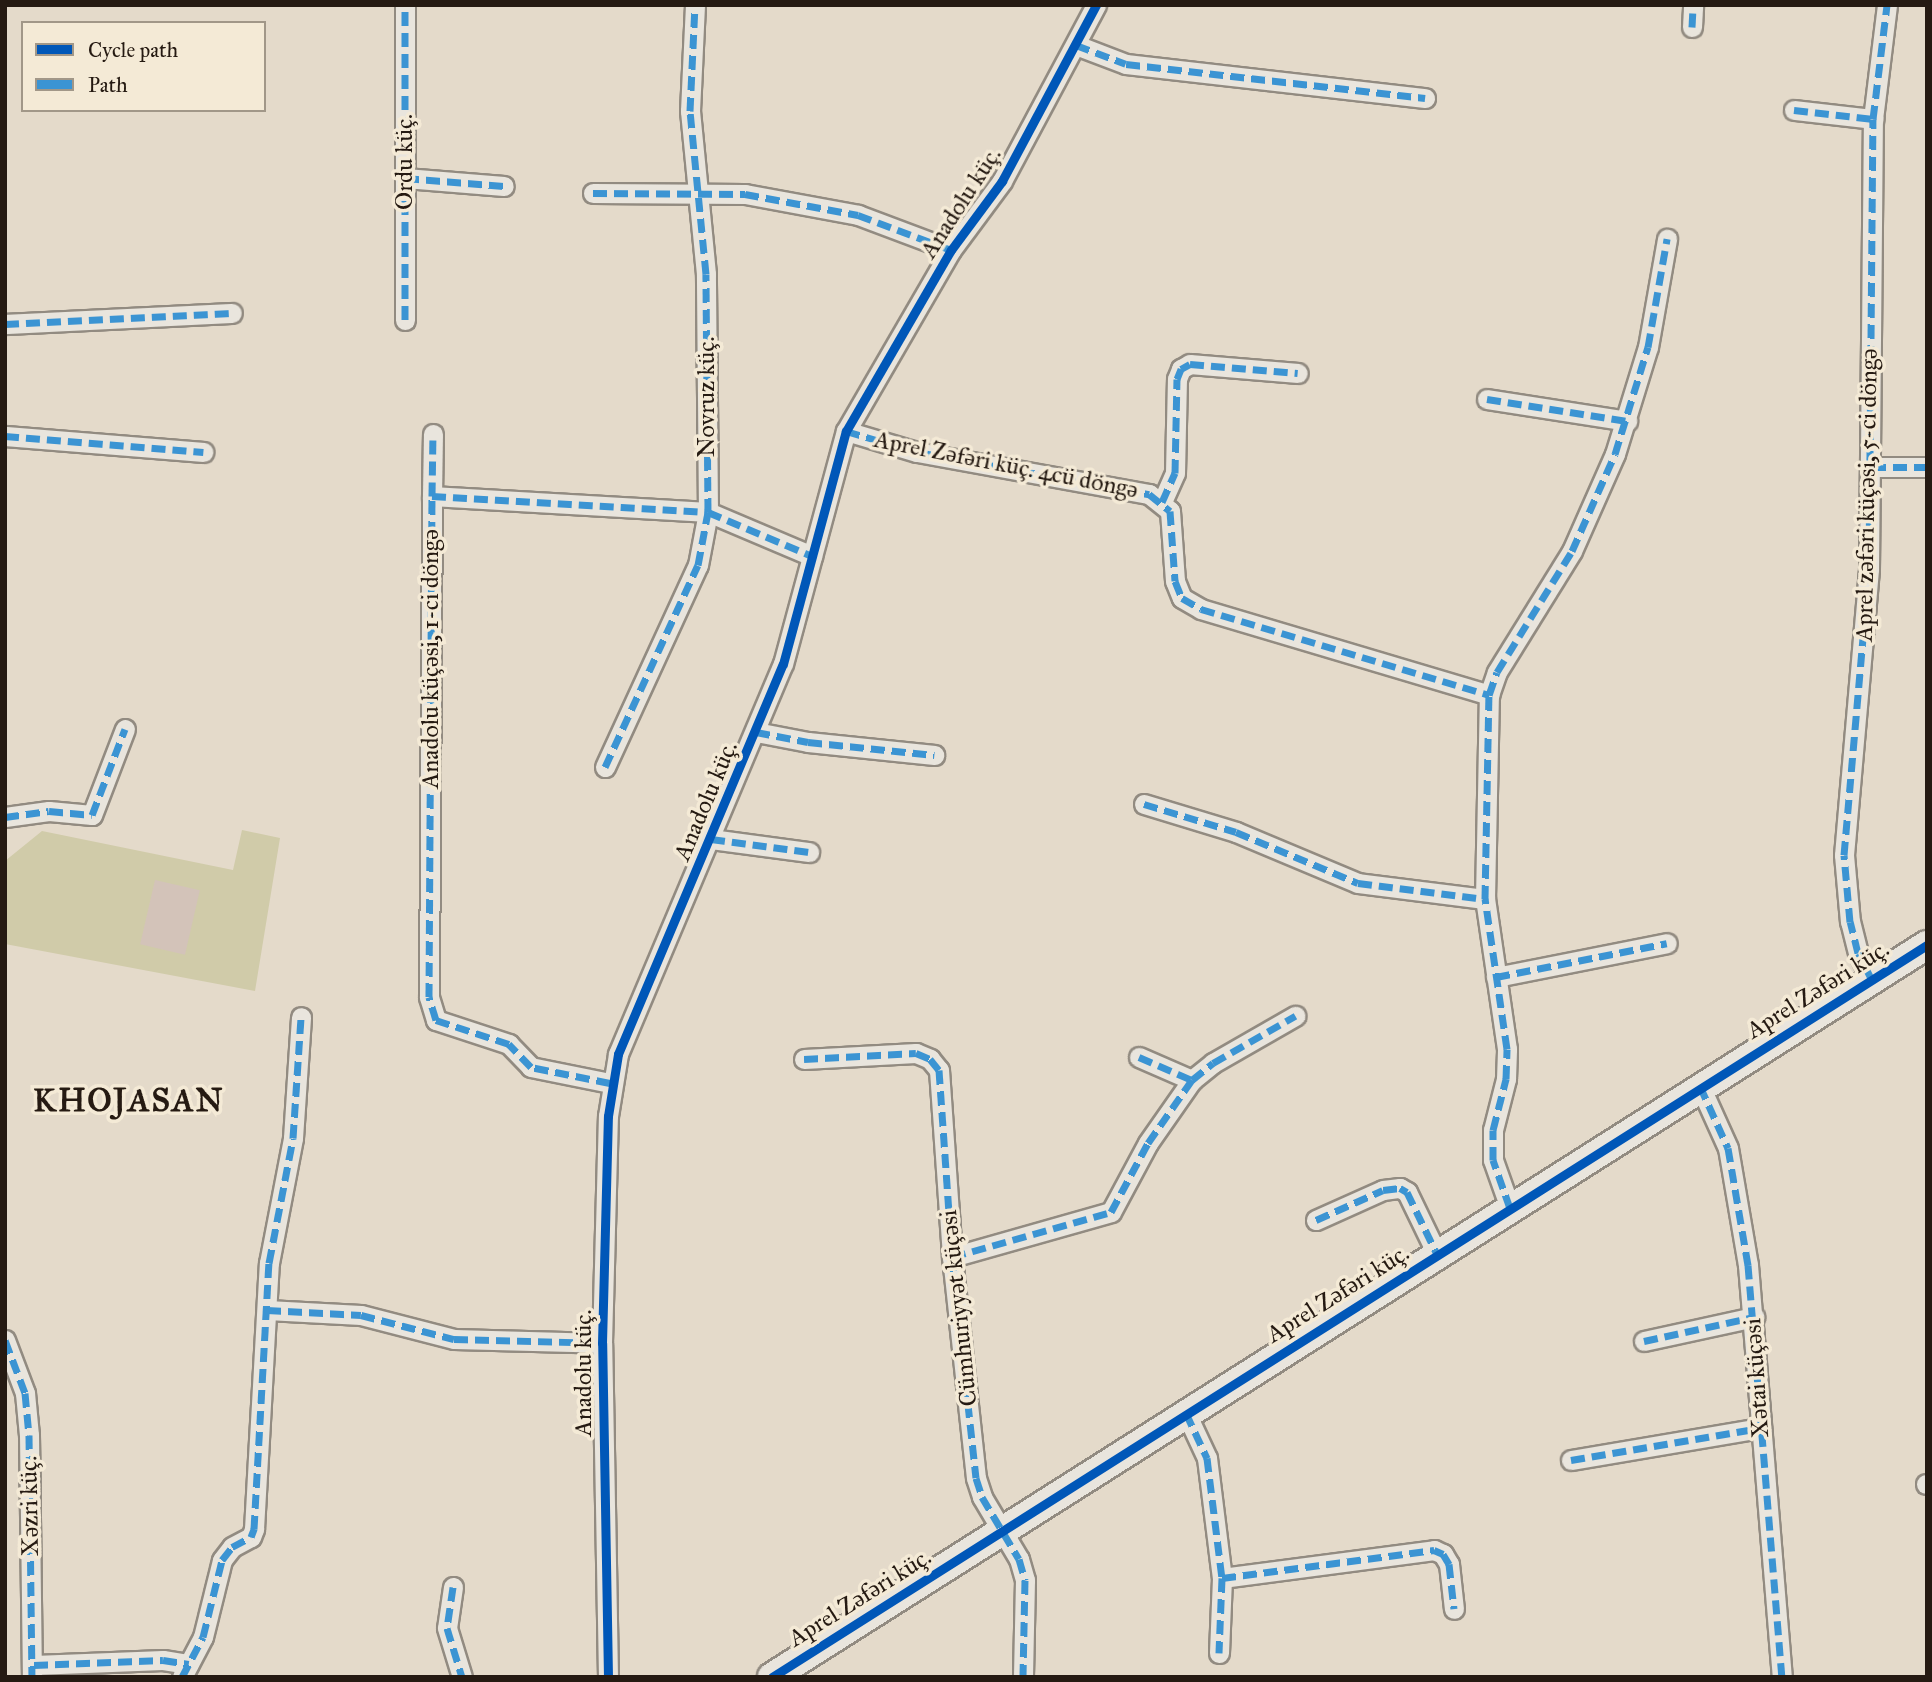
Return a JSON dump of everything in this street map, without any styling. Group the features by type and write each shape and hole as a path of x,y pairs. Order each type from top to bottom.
{"street":[{"name":"Ordu küç.","path":"405,5 405,320"},
{"name":"Novruz küç.","path":"604,767 698,565 708,512 706,274 695,192 690,110 695,5"},
{"name":"Anadolu küç.","path":"608,1677 602,1343 610,1083 633,1017 756,732 795,627 846,431 951,250 1002,181 1096,5"},
{"path":"1692,27 1693,5"},
{"name":"Aprel zəfəri küçəsi, 5-ci döngə","path":"1871,980 1857,953 1850,922 1844,855 1863,663 1872,467 1873,119 1887,5"},
{"path":"1076,45 1126,64 1425,98"},
{"path":"1794,110 1873,119"},
{"path":"405,178 504,187"},
{"path":"593,193 746,194 848,213 951,250"},
{"path":"1510,1208 1493,1160 1493,1130 1506,1079 1507,1049 1485,900 1489,695 1497,672 1572,551 1628,421 1648,347 1667,239"},
{"path":"5,324 232,313"},
{"path":"1162,502 1175,473 1177,379 1181,369 1190,364 1298,373"},
{"path":"1487,399 1628,421"},
{"name":"Aprel Zəfəri küç. 4cü döngə","path":"846,431 917,452 1128,487 1162,502 1173,522 1175,581 1182,598 1200,609 1489,695"},
{"path":"432,496 433,434"},
{"path":"5,436 203,452"},
{"path":"1872,467 1927,467"},
{"name":"Anadolu küçəsi, 1-ci döngə","path":"610,1083 531,1067 509,1044 436,1020 429,997 432,496 708,512 812,556"},
{"path":"5,817 49,811 92,815 125,729"},
{"path":"756,732 808,743 934,755"},
{"path":"1144,804 1236,832 1357,883 1485,900"},
{"path":"711,839 809,852"},
{"path":"1496,977 1667,943"},
{"name":"Aprel Zəfəri küç.","path":"772,1677 1700,1086 1927,945"},
{"path":"952,1257 1111,1212 1148,1143 1192,1080 1213,1063 1295,1016"},
{"path":"33,1671 163,1660 186,1670 203,1637 222,1560 232,1547 251,1537 254,1529 273,1235 293,1138 302,1017"},
{"name":"Cümhuriyyət küçəsi","path":"804,1059 916,1053 930,1059 939,1070 952,1257 976,1478 982,1497 1003,1531 1025,1580 1023,1677"},
{"path":"1139,1057 1192,1080"},
{"name":"Xətai küçəsi","path":"1700,1086 1728,1148 1754,1317 1759,1428 1782,1677"},
{"path":"1316,1220 1382,1190 1400,1188 1407,1192 1437,1254"},
{"path":"267,1310 361,1315 454,1339 602,1343"},
{"path":"1644,1341 1754,1317"},
{"name":"Xəzri küç.","path":"5,1340 25,1393 29,1435 33,1671"},
{"path":"1186,1413 1207,1458 1222,1578 1219,1653"},
{"path":"1571,1460 1759,1428"},
{"path":"1222,1578 1434,1550 1443,1554 1449,1564 1454,1609"},
{"path":"453,1587 447,1628 462,1677"}],"shaded area":[{"path":"242,830 280,838 255,991 5,944 5,861 42,831 233,870"}],"building":[{"path":"155,880 200,890 185,955 140,944"}],"marked path":[{"path":"405,5 405,320"},
{"path":"605,767 698,565 708,512 706,274 690,111 695,5"},
{"path":"1692,27 1693,5"},
{"path":"1872,980 1858,953 1850,922 1844,855 1869,569 1873,119 1887,5"},
{"path":"1076,45 1126,64 1425,98"},
{"path":"1794,110 1873,119"},
{"path":"405,178 504,186"},
{"path":"593,193 745,194 858,215 951,250"},
{"path":"1510,1208 1493,1160 1493,1130 1506,1079 1507,1049 1485,899 1489,695 1497,672 1572,551 1615,454 1648,347 1667,239"},
{"path":"5,324 232,313"},
{"path":"1162,502 1175,473 1177,379 1181,369 1190,364 1298,373"},
{"path":"1487,399 1627,421"},
{"path":"846,431 917,452 1149,494 1170,511 1175,581 1182,598 1201,609 1489,695"},
{"path":"432,496 433,434"},
{"path":"5,436 203,452"},
{"path":"1872,467 1927,467"},
{"path":"610,1083 531,1067 509,1044 436,1020 429,997 432,496 708,512 812,556"},
{"path":"5,817 49,811 92,815 125,729"},
{"path":"756,732 808,742 934,755"},
{"path":"1144,804 1236,832 1358,883 1485,899"},
{"path":"711,839 809,852"},
{"path":"1496,977 1667,943"},
{"path":"952,1257 1111,1212 1148,1143 1192,1080 1213,1063 1295,1016"},
{"path":"182,1677 203,1637 222,1560 232,1547 251,1537 254,1529 269,1263 293,1138 301,1017"},
{"path":"804,1059 916,1053 930,1059 939,1070 952,1257 976,1478 982,1497 1019,1559 1025,1580 1023,1677"},
{"path":"1139,1057 1192,1080"},
{"path":"1700,1086 1728,1148 1748,1265 1782,1677"},
{"path":"1316,1220 1383,1190 1400,1188 1407,1192 1437,1254"},
{"path":"267,1310 361,1315 454,1339 602,1343"},
{"path":"1644,1341 1754,1317"},
{"path":"5,1340 25,1393 29,1435 32,1677"},
{"path":"1186,1413 1207,1458 1222,1578 1219,1653"},
{"path":"1571,1460 1760,1428"},
{"path":"1222,1578 1434,1550 1443,1554 1449,1564 1454,1609"},
{"path":"453,1587 447,1628 462,1677"},
{"path":"34,1665 163,1660 189,1664"}],"cycle path":[{"path":"608,1677 602,1343 608,1116 618,1054 783,664 846,431 951,250 1002,181 1096,5"},
{"path":"772,1677 1927,945"}],"district":[{"name":"KHOJASAN","path":"129,1101"}]}
